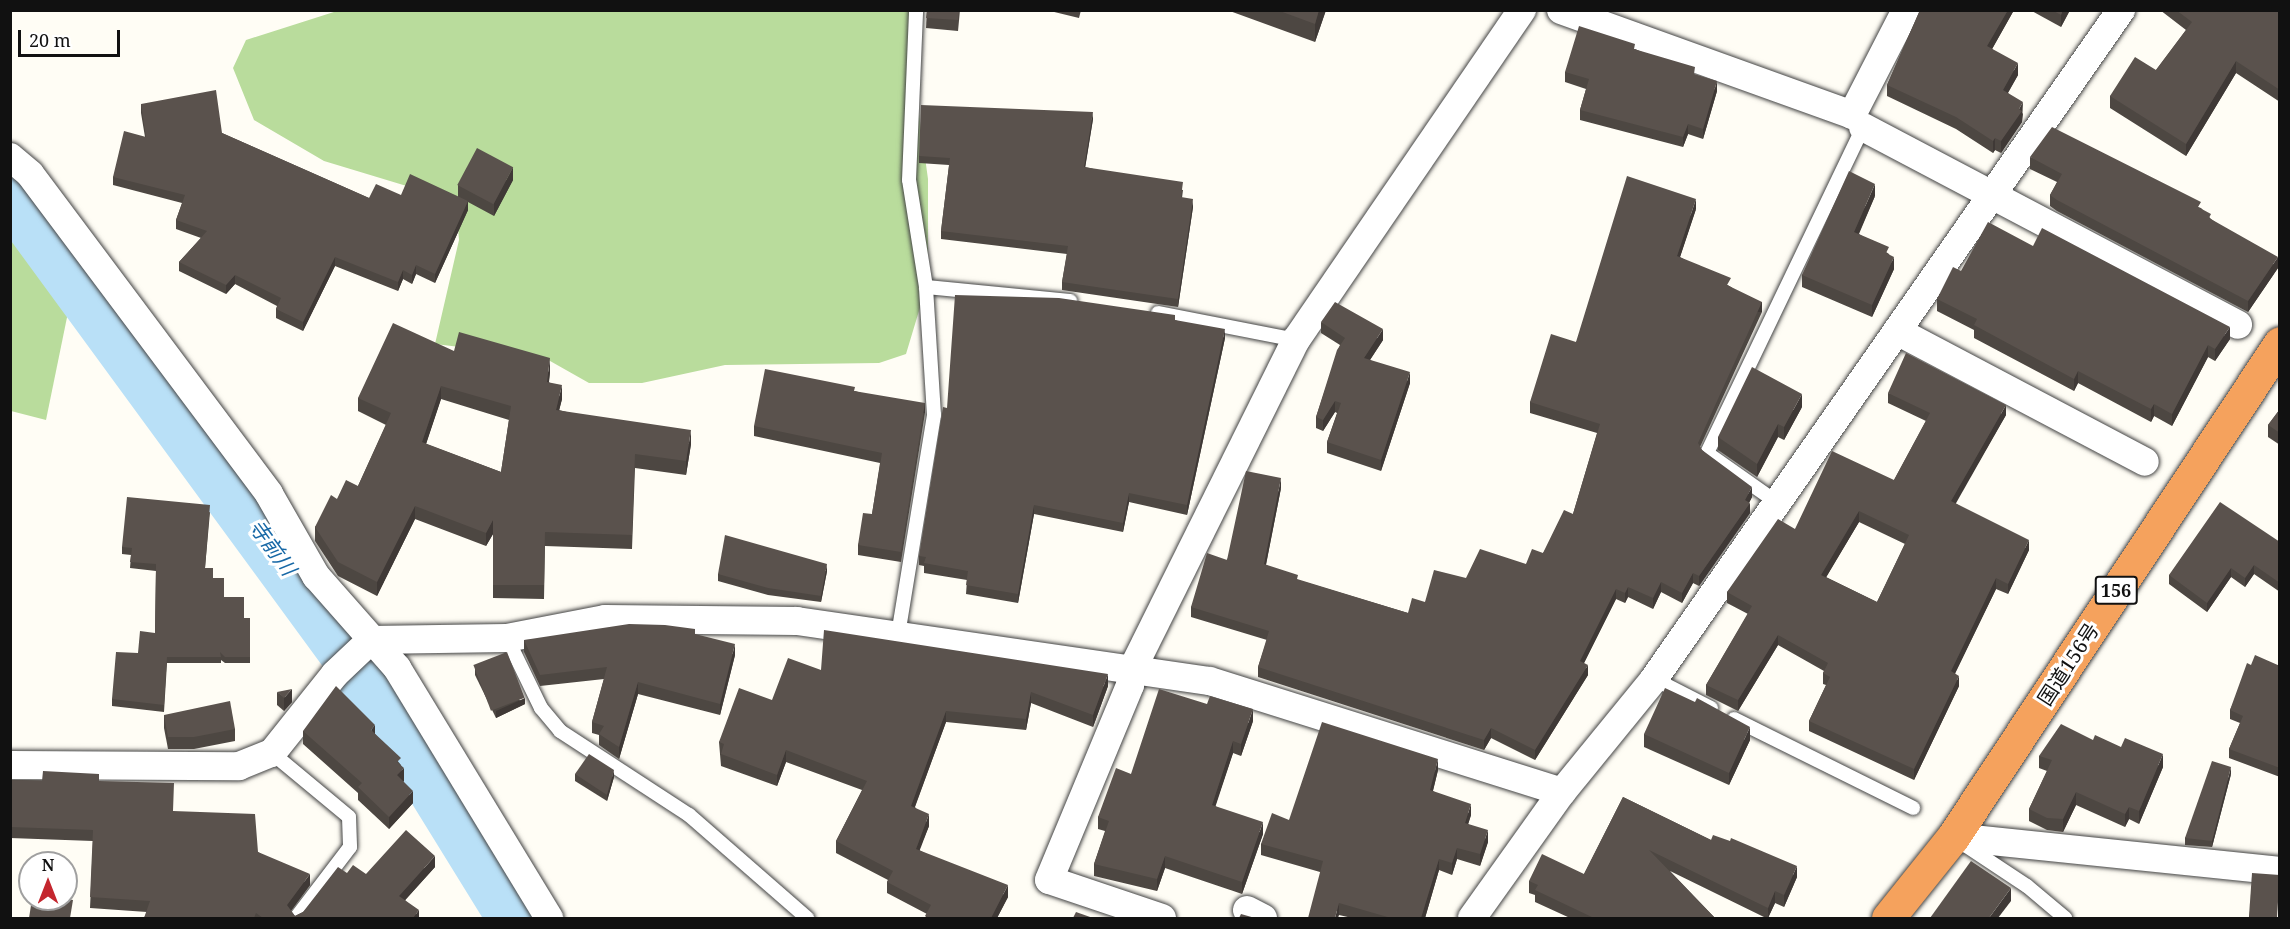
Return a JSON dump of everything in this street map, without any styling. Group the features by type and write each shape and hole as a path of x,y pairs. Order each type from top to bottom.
{"highway":[{"name":"国道156号","path":"1888,918 1953,837 2280,343"}],"street":[{"path":"1162,918 1049,880 1130,685 1131,670 1296,340 1522,10"},
{"path":"1562,10 1857,121 2238,325"},
{"path":"1857,121 1906,10"},
{"path":"1472,918 1562,792 1654,679 1775,501 1898,331 2121,10"},
{"path":"10,157 30,174 269,494 316,576 366,643 398,668 549,918"},
{"path":"1898,331 2145,462"},
{"path":"10,765 239,766 272,753 335,674 366,643 507,638 605,619 797,621 1210,681 1562,792"},
{"path":"1953,837 2280,872"}],"lane":[{"path":"898,635 934,415 926,286 909,180 916,10"},
{"path":"1775,501 1707,453 1857,121"},
{"path":"926,286 1089,303"},
{"path":"1148,312 1296,340"},
{"path":"507,638 541,708 560,730 689,815 807,918"},
{"path":"1654,679 1913,808"},
{"path":"272,753 349,818 350,847 297,918"},
{"path":"1953,837 2027,886 2065,918"}],"green space":[{"path":"337,11 914,11 913,71 928,179 928,281 906,354 879,363 725,365 642,383 589,383 543,357 435,344 459,240 457,215 433,194 324,161 254,120 233,68 246,40"},
{"path":"11,212 73,288 46,420 11,411"}],"building":[{"path":"927,10 959,10 958,20 926,18"},
{"path":"1277,10 1319,10 1315,24"},
{"path":"1920,10 2008,10 1987,46 2018,63 2003,90 2023,102 2019,109 2022,111 2001,141 1995,138 1993,141 1956,117 1887,85"},
{"path":"2052,10 2063,10 2061,15"},
{"path":"2176,10 2280,10 2280,90 2236,61 2186,144 2110,96 2135,57 2156,70 2192,22"},
{"path":"1579,26 1635,44 1634,49 1695,67 1694,74 1717,81 1703,129 1688,124 1683,137 1580,110 1589,79 1565,72"},
{"path":"216,90 222,133 369,198 376,184 401,195 410,174 468,201 435,274 416,265 412,275 403,270 398,282 335,257 303,322 276,309 281,298 235,275 226,285 179,262 207,231 176,220 185,195 113,177 124,131 146,137 141,104"},
{"path":"921,105 1093,112 1084,167 1183,182 1181,197 1193,199 1178,299 1062,282 1068,246 941,231 950,158 919,156"},
{"path":"2052,127 2201,202 2198,207 2211,214 2209,218 2278,257 2248,301 2050,195 2062,174 2030,157"},
{"path":"477,148 513,167 493,204 457,185"},
{"path":"1849,171 1875,184 1854,232 1889,247 1886,253 1894,257 1872,305 1802,275"},
{"path":"1627,176 1696,199 1677,256 1731,278 1727,285 1762,302 1698,443 1702,450 1752,487 1745,500 1750,503 1699,576 1693,573 1682,593 1661,582 1653,598 1628,587 1625,593 1616,589 1580,661 1588,665 1535,750 1491,728 1484,740 1258,667 1269,631 1191,607 1207,553 1227,560 1246,471 1281,478 1264,564 1298,575 1297,579 1408,613 1412,598 1425,602 1434,570 1466,578 1480,549 1526,564 1532,549 1543,553 1564,510 1573,514 1600,424 1530,402 1551,334 1576,342"},
{"path":"1988,222 2033,246 2042,228 2230,327 2215,349 2208,345 2172,414 2154,404 2151,409 2078,371 2074,379 1974,325 1977,319 1937,299 1953,267 1961,271"},
{"path":"955,295 1059,298 1175,315 1175,320 1225,329 1187,505 1129,493 1123,523 1034,505 1018,594 966,585 968,571 924,563 926,557 919,556 943,407 947,408"},
{"path":"1335,302 1383,329 1364,358 1410,372 1381,460 1327,442 1341,403 1335,401 1323,420 1316,417 1337,350 1345,338 1321,322"},
{"path":"393,323 454,351 459,332 550,358 547,382 562,385 556,410 691,430 686,461 635,454 632,535 545,532 544,585 493,585 493,520 486,533 415,506 377,582 338,562 315,527 331,495 337,499 346,480 358,486 391,413 358,398","holes":["441,386 511,406 501,472 422,442"]},
{"path":"1906,353 2006,405 1951,501 2029,540 2008,584 1996,578 1951,671 1959,676 1914,769 1809,721 1830,677 1823,673 1828,663 1778,635 1738,700 1706,685 1752,606 1727,592 1778,519 1795,529 1832,451 1894,480 1930,413 1888,393","holes":["1859,511 1909,535 1877,602 1821,575"]},
{"path":"1752,367 1802,394 1784,427 1778,424 1757,464 1718,437"},
{"path":"765,369 855,387 854,391 925,403 901,552 858,545 863,513 872,514 882,453 754,426"},
{"path":"2280,409 2280,433 2268,425"},
{"path":"127,497 210,505 205,568 213,568 213,578 224,578 224,597 244,597 244,618 250,618 250,657 225,657 220,652 221,657 167,657 164,705 112,699 116,652 138,653 140,631 155,633 156,564 130,562 132,548 122,547"},
{"path":"2220,502 2280,542 2280,583 2254,565 2245,578 2231,568 2207,603 2169,575"},
{"path":"725,535 827,564 821,596 768,588 718,574"},
{"path":"629,624 695,629 695,634 735,644 720,704 638,682 619,747 599,734 604,726 592,722 607,667 540,675 524,640"},
{"path":"824,630 1108,674 1093,715 1031,692 1026,719 946,711 911,806 929,814 916,849 1008,885 991,918 930,918 925,916 931,905 887,882 893,871 836,841 867,781 786,750 777,775 721,754 724,744 719,742 739,688 772,700 788,658 821,670"},
{"path":"507,652 525,698 491,711 473,665"},
{"path":"2255,655 2280,666 2280,768 2229,749 2243,716 2230,710 2247,663 2251,665"},
{"path":"336,686 375,725 371,730 401,758 397,762 404,768 397,775 413,791 389,817 358,787 362,783 303,731"},
{"path":"1665,688 1695,702 1697,698 1750,727 1729,773 1644,734"},
{"path":"292,689 284,698 277,692"},
{"path":"1159,689 1207,704 1210,696 1253,709 1241,744 1233,741 1212,805 1263,822 1242,882 1165,856 1157,879 1094,864 1109,821 1098,817 1116,768 1131,774"},
{"path":"230,701 235,729 194,737 168,737 164,715"},
{"path":"1322,722 1438,759 1430,790 1471,804 1465,823 1488,830 1480,854 1457,848 1452,863 1439,859 1421,918 1391,918 1339,903 1335,918 1308,918 1323,861 1261,844 1272,813 1289,820"},
{"path":"2061,724 2093,740 2095,735 2121,747 2125,738 2163,754 2139,811 2129,807 2125,814 2076,792 2063,819 2047,818 2029,809 2052,760 2039,756"},
{"path":"589,754 614,770 607,795 575,774"},
{"path":"2212,761 2231,767 2212,841 2185,838"},
{"path":"43,771 99,774 99,781 174,783 173,811 255,814 258,852 310,874 287,905 295,916 303,912 338,867 347,873 353,865 366,874 406,830 435,856 399,896 419,910 413,918 263,918 256,913 254,918 144,918 150,901 90,897 93,830 10,827 10,780 42,781"},
{"path":"1623,797 1711,840 1713,835 1730,841 1731,838 1797,866 1784,895 1775,891 1768,908 1649,850 1715,918 1594,918 1535,890 1538,885 1529,881 1542,854 1584,874"},
{"path":"1971,861 2011,888 1989,918 1930,918"},
{"path":"2252,873 2280,875 2277,918 2249,918"},
{"path":"30,911 71,911 70,918 29,918"},
{"path":"1076,912 1093,918 1073,918"},
{"path":"1241,914 1255,918 1239,918"}],"waterway":[{"name":"寺前川","path":"10,187 377,688 519,918"}]}
